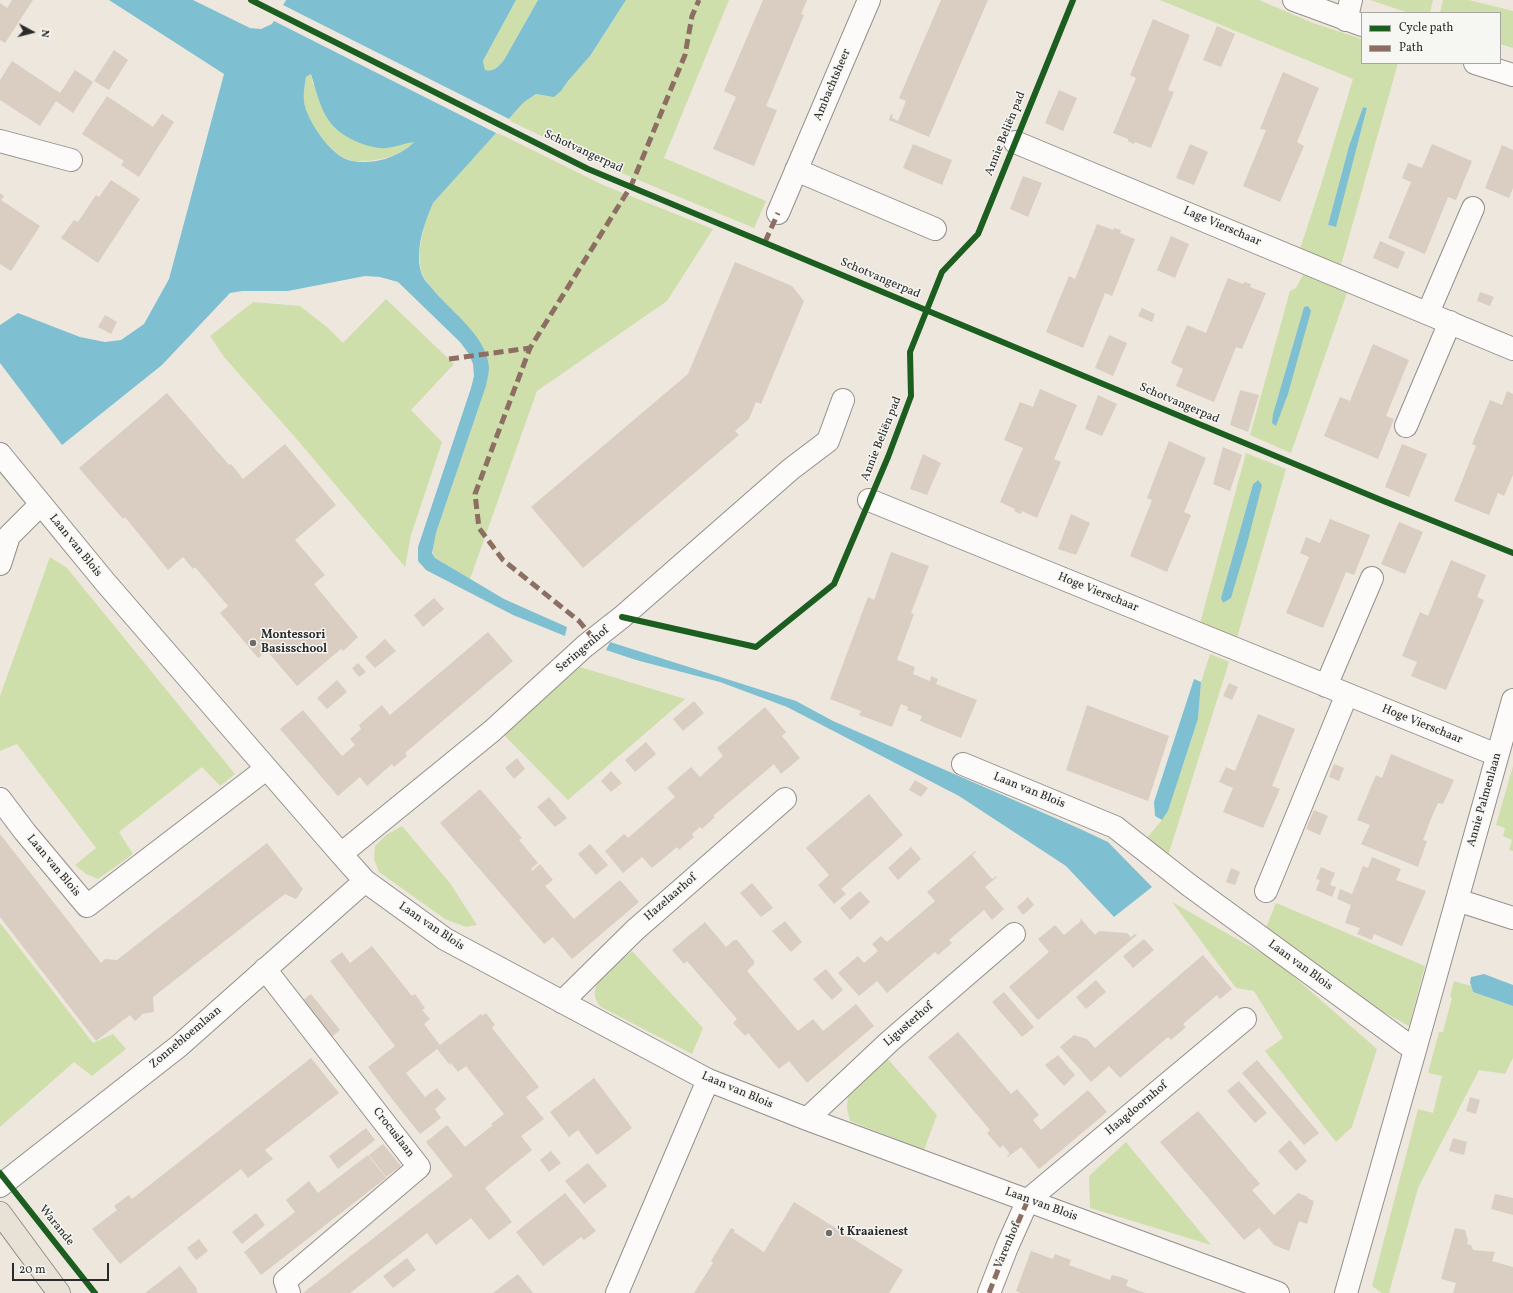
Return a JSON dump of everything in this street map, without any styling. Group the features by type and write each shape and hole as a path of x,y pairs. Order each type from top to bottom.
{"main road":[{"path":"0,1213 59,1293"}],"street":[{"name":"Ambachtsheer","path":"778,213 869,0"},
{"path":"1294,0 1353,15"},
{"path":"1478,64 1513,75"},
{"path":"0,141 71,160"},
{"name":"Lage Vierschaar","path":"1015,142 1513,349"},
{"path":"796,170 935,229"},
{"path":"1428,313 1473,208"},
{"path":"1406,426 1450,322"},
{"name":"Seringenhof","path":"340,854 492,731 585,646 622,617 791,469 828,441 843,400"},
{"name":"Laan van Blois","path":"0,454 105,582 340,854 365,881 445,939 708,1080 807,1119 1278,1293"},
{"name":"Hoge Vierschaar","path":"870,500 1497,755"},
{"name":"Laan van Blois","path":"0,564 9,536 41,504"},
{"path":"1326,686 1372,578"},
{"path":"1266,891 1346,694"},
{"name":"Annie Palmenlaan","path":"1415,1050 1513,700"},
{"name":"Laan van Blois","path":"963,764 1115,827 1189,885 1415,1050"},
{"name":"Laan van Blois","path":"0,799 25,832 87,906 266,769"},
{"name":"Hazelaarhof","path":"562,1002 635,930 785,799"},
{"name":"Zonnebloemlaan","path":"0,1186 179,1046 365,881"},
{"path":"1457,900 1513,918"},
{"name":"Ligusterhof","path":"807,1119 890,1041 1014,934"},
{"name":"Crocuslaan","path":"265,969 420,1167 285,1281 289,1293"},
{"name":"Haagdoornhof","path":"1028,1200 1246,1019"},
{"path":"1346,1293 1415,1050"},
{"path":"617,1293 708,1080"},
{"name":"Varenhof","path":"989,1293 1028,1200"}],"green space":[{"path":"516,0 538,0 504,60 493,70 485,70 483,61"},
{"path":"626,0 729,0 664,158 766,201 754,228 607,167 508,120 524,102 536,94 554,96 561,91 590,56"},
{"path":"1160,0 1259,0 1313,23 1361,39 1361,64 1398,64 1341,265 1300,249 1353,79","holes":["1363,107 1367,108 1335,227 1328,225 1349,146"]},
{"path":"1370,0 1433,0 1430,12 1406,12"},
{"path":"1443,0 1469,0 1513,11 1513,48 1501,44 1501,12 1440,12"},
{"path":"311,74 313,84 414,142 403,151 383,159 354,161 341,156 326,143 309,118 304,101 304,95 306,77"},
{"path":"496,132 603,185 713,229 667,301 537,391 470,579 435,558 433,546 436,533 486,386 489,368 440,298 424,278 421,271 419,252 425,221 433,203"},
{"path":"1304,273 1348,290 1291,453 1250,435 1290,291 1296,288","holes":["1308,306 1273,414 1304,307"]},
{"path":"386,299 454,364 411,410 442,442 411,535 405,567 294,436 224,357 210,336 253,302 300,306 327,327 343,343"},
{"path":"1246,453 1286,469 1236,641 1199,627","holes":["1258,480 1223,603 1221,598 1253,484"]},
{"path":"50,557 67,568 235,774 220,786 202,767 119,832 133,854 98,879 86,874 75,865 96,848 17,744 0,751 0,696"},
{"path":"1210,654 1229,662 1167,859 1145,840 1168,811 1198,719 1201,682"},
{"path":"580,667 685,699 568,800 503,734"},
{"path":"1513,766 1513,851 1509,850 1512,840 1503,836 1505,828 1496,825"},
{"path":"402,826 450,883 477,925 466,927 445,919 379,872 374,859 375,846 386,835"},
{"path":"1172,902 1277,962 1377,1049 1352,1127 1336,1142 1265,1051 1283,1038 1254,991 1236,988"},
{"path":"1276,903 1425,966 1409,1026 1357,998 1265,930"},
{"path":"0,923 93,1043 113,1034 126,1049 92,1076 74,1062 0,1127"},
{"path":"632,951 703,1028 692,1054 601,1007 596,999 595,991 603,976"},
{"path":"1454,981 1471,986 1473,992 1513,1006 1513,1058 1505,1074 1479,1070 1418,1188 1389,1293 1382,1293 1372,1286 1418,1109 1433,1113 1442,1076 1428,1073 1439,1032 1443,1032 1452,998 1450,996"},
{"path":"887,1058 937,1115 924,1150 850,1121 847,1109 848,1092"},
{"path":"1126,1142 1211,1245 1090,1208 1089,1176"}],"water":[{"path":"109,0 193,0 250,28 261,29 272,24 286,0 516,0 483,61 485,70 491,70 500,65 504,60 538,0 626,0 590,56 561,91 554,97 536,94 524,102 433,203 426,219 421,237 419,254 419,263 423,278 476,336 483,346 489,368 486,386 436,533 432,553 435,558 504,599 567,627 565,636 513,615 426,570 418,561 418,547 474,376 473,364 469,354 460,342 398,282 380,277 365,276 288,291 242,291 230,293 162,365 62,445 0,363 0,325 18,313 80,337 105,342 121,340 144,324 169,279 224,74","holes":["311,74 321,107 326,116 331,124 348,137 363,144 380,148 414,142 407,148 389,157 368,162 352,161 336,153 321,137 306,109 304,101 306,77"]},
{"path":"1363,107 1367,108 1336,227 1328,225 1349,146"},
{"path":"1308,306 1311,311 1288,394 1276,426 1272,423 1273,414 1304,307"},
{"path":"1258,480 1262,485 1247,544 1231,598 1223,603 1221,598 1253,484"},
{"path":"610,642 796,701 833,721 1078,828 1108,842 1152,887 1114,917 1066,866 959,796 787,707 720,682 636,660 606,650"},
{"path":"1194,679 1201,682 1198,719 1168,811 1162,820 1155,816 1154,802"},
{"path":"1484,974 1513,985 1513,1006 1473,992 1470,982 1471,977"}],"pier":[{"path":"281,4 511,120 498,134 272,20"}],"building":[{"path":"12,0 33,0 5,43 0,40 0,3 7,8"},
{"path":"763,0 807,0 801,14 804,15 766,106 777,110 754,166 713,149 736,97 724,91"},
{"path":"941,0 988,0 929,137 889,120 891,114 893,115 892,118 898,121 906,101 899,98"},
{"path":"1153,19 1190,35 1168,90 1174,92 1151,148 1135,142 1134,144 1128,141 1128,139 1113,133 1136,78 1130,75"},
{"path":"1217,26 1235,34 1221,67 1203,60"},
{"path":"114,50 128,60 109,90 94,81"},
{"path":"12,61 60,93 75,70 93,82 73,113 56,101 40,126 0,100 0,80"},
{"path":"1283,72 1319,88 1297,142 1304,146 1280,202 1243,186 1266,130 1260,129"},
{"path":"1059,90 1077,98 1063,131 1045,123"},
{"path":"107,96 153,127 162,114 174,122 139,177 121,165 124,161 82,134"},
{"path":"913,144 952,160 942,185 903,168"},
{"path":"1190,144 1208,152 1194,185 1176,178"},
{"path":"1432,144 1472,161 1456,200 1448,197 1425,254 1388,238 1411,182 1402,178 1408,163 1422,168"},
{"path":"1502,145 1513,150 1513,188 1509,198 1485,188"},
{"path":"1023,176 1042,183 1028,217 1010,209"},
{"path":"111,180 140,199 98,263 61,238 74,220 78,222 96,195 99,197"},
{"path":"0,193 4,196 1,200 40,226 11,271 0,264"},
{"path":"1097,224 1113,230 1114,228 1121,230 1120,233 1135,239 1112,296 1105,293 1083,348 1046,332 1069,276 1075,279"},
{"path":"1171,236 1189,244 1175,278 1157,270"},
{"path":"1380,241 1405,252 1398,269 1373,258"},
{"path":"735,262 792,286 804,301 761,404 756,402 749,419 735,431 739,435 583,568 531,507 688,374"},
{"path":"1228,278 1243,284 1244,282 1251,284 1250,287 1266,293 1242,349 1236,347 1214,402 1176,386 1183,369 1171,363 1187,325 1206,333"},
{"path":"1480,292 1494,297 1490,306 1477,301"},
{"path":"1142,308 1155,314 1152,322 1138,316"},
{"path":"105,315 117,322 111,334 98,327"},
{"path":"1109,335 1127,343 1113,376 1095,368"},
{"path":"1373,344 1409,360 1386,416 1394,419 1378,459 1324,436 1340,397 1350,401"},
{"path":"1040,389 1077,405 1054,459 1061,462 1037,518 1022,511 1021,514 1014,511 1015,509 1000,502 1023,448 1004,440 1020,402 1033,407"},
{"path":"1240,390 1259,395 1248,432 1230,425"},
{"path":"1507,391 1513,394 1513,475 1504,496 1498,493 1489,515 1454,501 1476,446 1472,444 1490,400 1502,405"},
{"path":"167,393 229,465 231,464 243,479 285,444 336,505 295,540 325,575 314,584 358,637 343,651 341,649 297,686 267,651 258,658 220,613 228,606 195,567 193,569 183,557 168,570 125,517 123,519 79,468"},
{"path":"1098,395 1117,404 1102,436 1085,429"},
{"path":"1169,441 1206,458 1184,512 1191,515 1167,572 1130,556 1152,500 1147,498"},
{"path":"1402,444 1427,454 1409,497 1385,487"},
{"path":"1223,447 1242,455 1230,491 1213,484"},
{"path":"923,454 941,463 927,495 910,489"},
{"path":"1071,514 1090,523 1076,555 1058,549"},
{"path":"1330,519 1370,535 1354,575 1346,572 1323,628 1286,613 1309,557 1300,553 1306,537 1320,543"},
{"path":"1399,522 1423,532 1405,574 1381,564"},
{"path":"891,552 929,566 911,613 914,614 897,660 915,667 913,674 930,681 931,676 938,679 936,684 977,700 961,738 920,721 922,716 907,710 908,707 901,704 892,727 859,715 861,711 830,699 868,597 874,600"},
{"path":"1451,560 1486,575 1477,597 1484,600 1446,690 1411,676 1417,662 1402,656 1420,612 1428,616"},
{"path":"434,598 444,609 423,627 414,615"},
{"path":"488,632 513,661 405,753 407,756 394,767 392,764 367,786 360,777 338,796 280,729 303,710 342,756 355,745 350,739 361,729 359,725 382,705 390,715"},
{"path":"385,639 396,651 375,668 365,657"},
{"path":"358,663 366,672 359,677 352,668"},
{"path":"337,680 347,692 327,709 317,698"},
{"path":"1229,683 1238,687 1232,700 1223,696"},
{"path":"694,701 704,713 683,731 673,719"},
{"path":"1087,705 1169,736 1148,801 1066,770"},
{"path":"765,707 786,732 782,736 800,758 781,774 774,764 713,816 715,817 702,829 700,827 692,834 694,837 679,850 677,847 652,868 642,857 623,873 605,851 624,834 628,838 675,797 667,788 691,767 700,777 723,756 717,748"},
{"path":"1258,714 1295,729 1272,786 1280,789 1263,828 1223,812 1233,788 1219,782 1226,767 1235,771"},
{"path":"646,742 656,754 635,772 625,760"},
{"path":"1391,754 1454,780 1443,804 1438,803 1430,821 1423,840 1427,841 1418,867 1361,844 1370,825 1357,820 1376,775 1382,778"},
{"path":"517,758 525,769 514,779 505,768"},
{"path":"1334,764 1344,768 1339,781 1329,777"},
{"path":"611,771 622,783 611,792 601,781"},
{"path":"915,780 928,788 921,797 909,790"},
{"path":"480,789 522,838 519,840 538,863 531,869 532,871 540,864 553,880 545,886 574,919 620,880 639,902 572,959 553,937 544,944 440,823"},
{"path":"869,794 903,835 841,889 846,894 834,904 818,885 829,875 806,848"},
{"path":"549,797 567,818 555,827 537,807"},
{"path":"1314,810 1328,816 1320,835 1306,829"},
{"path":"0,834 101,963 105,959 117,960 267,843 303,889 296,899 285,894 153,997 154,1012 141,1014 142,1015 135,1021 130,1015 96,1041 0,917"},
{"path":"590,844 608,865 596,875 578,854"},
{"path":"911,847 921,859 898,880 888,868"},
{"path":"975,851 976,852 972,855 992,879 997,876 985,887 1004,909 992,920 984,910 949,940 952,943 938,955 935,952 887,993 877,981 859,996 838,973 858,956 864,963 878,951 872,944 881,936 887,942 935,901 927,892"},
{"path":"1372,857 1401,869 1396,880 1426,891 1402,946 1374,934 1372,940 1357,934 1360,928 1345,923 1351,905 1337,899 1340,889 1352,894 1363,866 1368,868"},
{"path":"1321,867 1335,873 1330,885 1336,887 1332,897 1316,890 1320,880 1316,879"},
{"path":"1231,868 1240,872 1235,885 1226,882"},
{"path":"752,883 773,908 761,917 740,893"},
{"path":"860,891 870,902 850,920 840,908"},
{"path":"1028,897 1034,905 1023,915 1017,907"},
{"path":"1081,919 1095,935 1099,931 1127,933 1131,937 1135,934 1137,935 1038,1020 1009,987 1049,952 1038,939 1055,925 1064,935 1081,921"},
{"path":"785,921 802,942 791,952 772,931"},
{"path":"705,922 726,947 734,940 737,940 754,961 754,964 747,971 798,1031 813,1019 823,1031 856,1004 874,1026 807,1083 789,1061 779,1069 748,1033 745,1036 733,1023 737,1019 687,961 684,964 672,950"},
{"path":"1144,939 1154,950 1133,968 1123,956"},
{"path":"372,946 412,996 415,994 425,1008 422,1010 430,1019 424,1024 440,1045 481,1014 482,1016 486,1013 495,1025 492,1028 539,1087 526,1097 544,1119 521,1136 532,1150 485,1188 512,1222 489,1240 471,1218 436,1245 427,1233 350,1293 303,1293 453,1176 426,1142 447,1125 465,1147 493,1125 491,1124 504,1114 466,1066 458,1072 437,1049 406,1073 425,1097 437,1088 446,1099 435,1109 441,1118 420,1134 385,1090 368,1067 395,1046 330,961 342,952 350,963"},
{"path":"1203,955 1232,989 1220,999 1217,995 1183,1024 1186,1027 1171,1040 1168,1037 1120,1078 1109,1066 1091,1082 1060,1047 1074,1035 1087,1039 1095,1048"},
{"path":"826,969 843,990 832,1000 813,979"},
{"path":"1096,980 1106,992 1086,1009 1076,997"},
{"path":"1004,992 1034,1027 1022,1037 992,1002"},
{"path":"311,994 340,1030 328,1040 299,1003"},
{"path":"958,1032 1011,1094 1017,1089 1039,1115 1033,1120 1041,1130 1088,1090 1107,1112 1039,1169 1021,1147 1008,1157 1007,1156 1010,1154 1003,1145 1000,1148 987,1133 990,1130 928,1057"},
{"path":"1058,1055 1075,1075 1064,1086 1045,1065"},
{"path":"311,1058 339,1093 265,1150 273,1159 248,1178 241,1169 120,1264 92,1229 117,1210 114,1206 129,1195 132,1199"},
{"path":"1257,1060 1319,1133 1304,1145 1242,1073"},
{"path":"594,1078 632,1128 597,1155 578,1130 569,1137 550,1112"},
{"path":"1239,1081 1267,1113 1255,1123 1227,1091"},
{"path":"1470,1097 1480,1100 1476,1114 1466,1111"},
{"path":"1198,1111 1260,1184 1252,1190 1274,1215 1298,1193 1314,1201 1307,1224 1299,1221 1289,1251 1274,1245 1259,1228 1244,1240 1160,1142"},
{"path":"366,1128 375,1140 338,1169 329,1156"},
{"path":"1453,1138 1467,1142 1464,1155 1449,1151"},
{"path":"1290,1140 1307,1161 1296,1171 1278,1151"},
{"path":"383,1144 401,1166 386,1177 369,1155"},
{"path":"551,1151 561,1163 549,1172 540,1160"},
{"path":"368,1155 386,1178 261,1275 244,1252 295,1212 286,1200 309,1181 318,1193"},
{"path":"588,1163 607,1186 584,1204 565,1181"},
{"path":"565,1193 596,1231 584,1240 581,1237 543,1266 516,1232"},
{"path":"1495,1194 1513,1198 1513,1215 1491,1209"},
{"path":"794,1202 903,1270 889,1293 694,1293 713,1263 711,1261 731,1228 735,1230 734,1232 764,1252"},
{"path":"256,1213 265,1225 242,1244 232,1232"},
{"path":"1455,1228 1465,1230 1468,1240 1467,1244 1471,1245 1473,1250 1495,1252 1492,1261 1513,1267 1513,1293 1453,1293 1456,1283 1441,1279"},
{"path":"199,1239 208,1251 196,1260 187,1248"},
{"path":"1031,1251 1053,1259 1055,1254 1071,1260 1069,1265 1110,1280 1112,1275 1120,1277 1128,1280 1126,1286 1145,1293 1021,1293 1016,1291"},
{"path":"407,1258 416,1270 393,1288 383,1276"},
{"path":"180,1266 197,1289 196,1290 198,1293 145,1293"},
{"path":"518,1274 533,1293 493,1293"}],"marked path":[{"path":"594,639 579,621 503,560 479,528 475,494 530,348 631,186 685,55 692,16 699,0"},
{"path":"765,242 778,213"},
{"path":"449,359 530,348"},
{"path":"989,1293 1028,1200"}],"cycle path":[{"name":"Schotvangerpad","path":"251,0 588,169 1381,500 1513,553"},
{"name":"Annie Beliën pad","path":"622,617 756,647 834,584 888,457 911,396 910,352 942,272 978,234 1073,0"},
{"name":"Warande","path":"0,1173 95,1293"}],"place":[{"name":"Montessori Basisschool","path":"253,643"},
{"name":"'t Kraaienest","path":"829,1233"}]}
